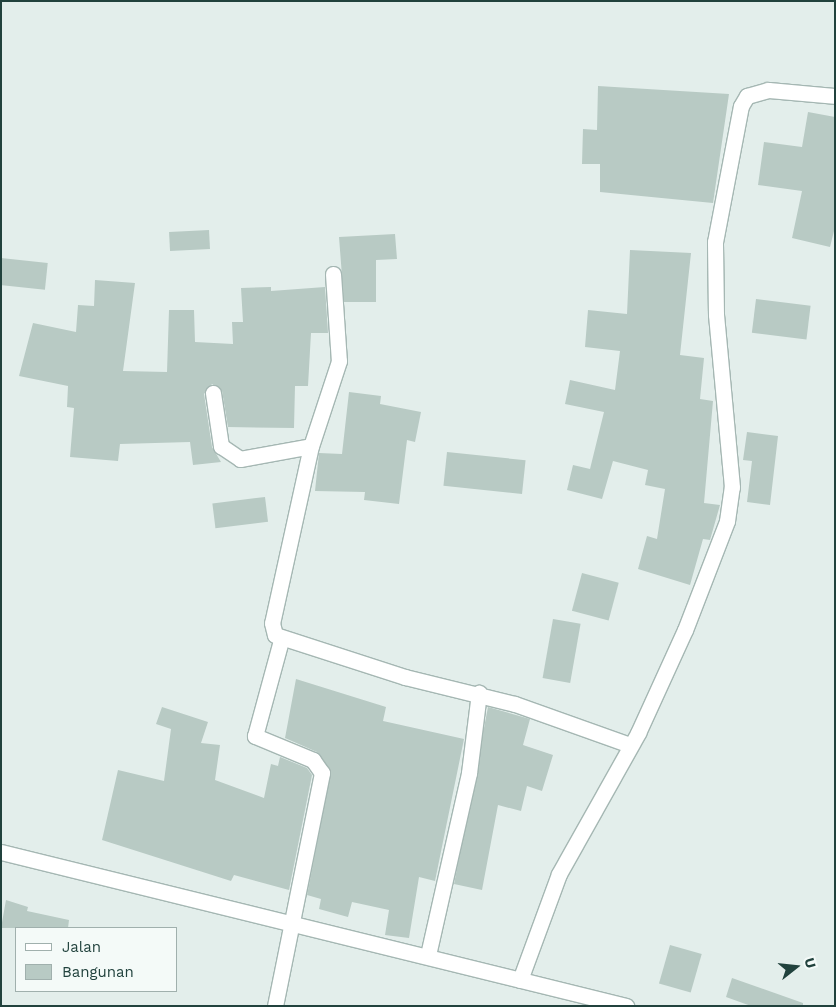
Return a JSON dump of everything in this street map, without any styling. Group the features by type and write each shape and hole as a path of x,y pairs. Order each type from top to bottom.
{"street":[{"path":"520,980 559,874 630,745 686,630 727,520 732,488 716,315 715,242 734,126 747,96 758,92 835,96"},
{"path":"275,1006 322,772 319,764 254,736 281,640 272,623 311,446 339,361 333,274"},
{"path":"213,393 221,446 240,459 311,446"},
{"path":"281,640 405,677 479,693 630,745"},
{"path":"428,955 469,773 479,693"},
{"path":"1,852 292,920 626,1006"}],"building":[{"path":"598,86 729,94 713,203 600,192 600,164 582,164 583,129 597,130"},
{"path":"808,112 835,117 835,227 830,247 792,238 802,191 758,185 764,142 802,147"},
{"path":"209,230 210,249 170,251 169,232"},
{"path":"395,234 397,259 376,260 376,302 344,302 339,237"},
{"path":"630,250 691,253 680,355 704,358 700,399 713,401 704,503 720,505 710,540 703,539 690,585 638,569 647,536 657,539 665,489 645,485 648,470 613,461 602,499 567,490 573,465 590,469 604,412 565,404 570,380 615,390 620,351 585,347 588,310 627,314"},
{"path":"1,258 48,263 45,290 1,285"},
{"path":"95,280 135,283 123,371 167,372 169,310 194,310 195,342 233,344 232,322 243,322 241,288 271,287 271,291 325,287 328,333 311,333 308,386 295,386 294,428 228,427 222,391 212,384 204,394 212,447 221,462 193,465 190,442 120,444 118,461 70,457 74,408 67,407 68,386 19,376 33,323 76,332 78,305 94,306"},
{"path":"756,299 811,306 806,339 752,333"},
{"path":"349,392 381,396 380,404 421,412 415,442 407,440 399,504 364,500 365,492 315,491 319,453 342,454"},
{"path":"747,432 778,436 770,505 747,502 752,461 743,460"},
{"path":"447,452 526,460 522,494 443,486"},
{"path":"265,497 268,522 215,528 212,503"},
{"path":"582,573 619,583 609,621 572,611"},
{"path":"553,619 581,624 570,683 543,678"},
{"path":"296,679 386,707 383,721 464,739 435,881 419,877 409,938 385,935 389,910 352,902 348,917 319,909 321,899 307,895 331,771 317,752 285,738"},
{"path":"162,707 208,722 201,743 220,745 215,780 264,798 271,764 278,766 280,757 307,768 312,775 289,890 234,875 231,881 102,840 118,770 164,781 171,729 156,724"},
{"path":"488,707 530,719 523,745 553,755 542,791 527,786 521,811 498,805 482,890 454,884"},
{"path":"6,900 28,907 27,911 69,920 68,927 1,928"},
{"path":"670,945 702,954 691,993 659,983"},
{"path":"732,978 803,1003 803,1006 751,1006 726,997"}]}
